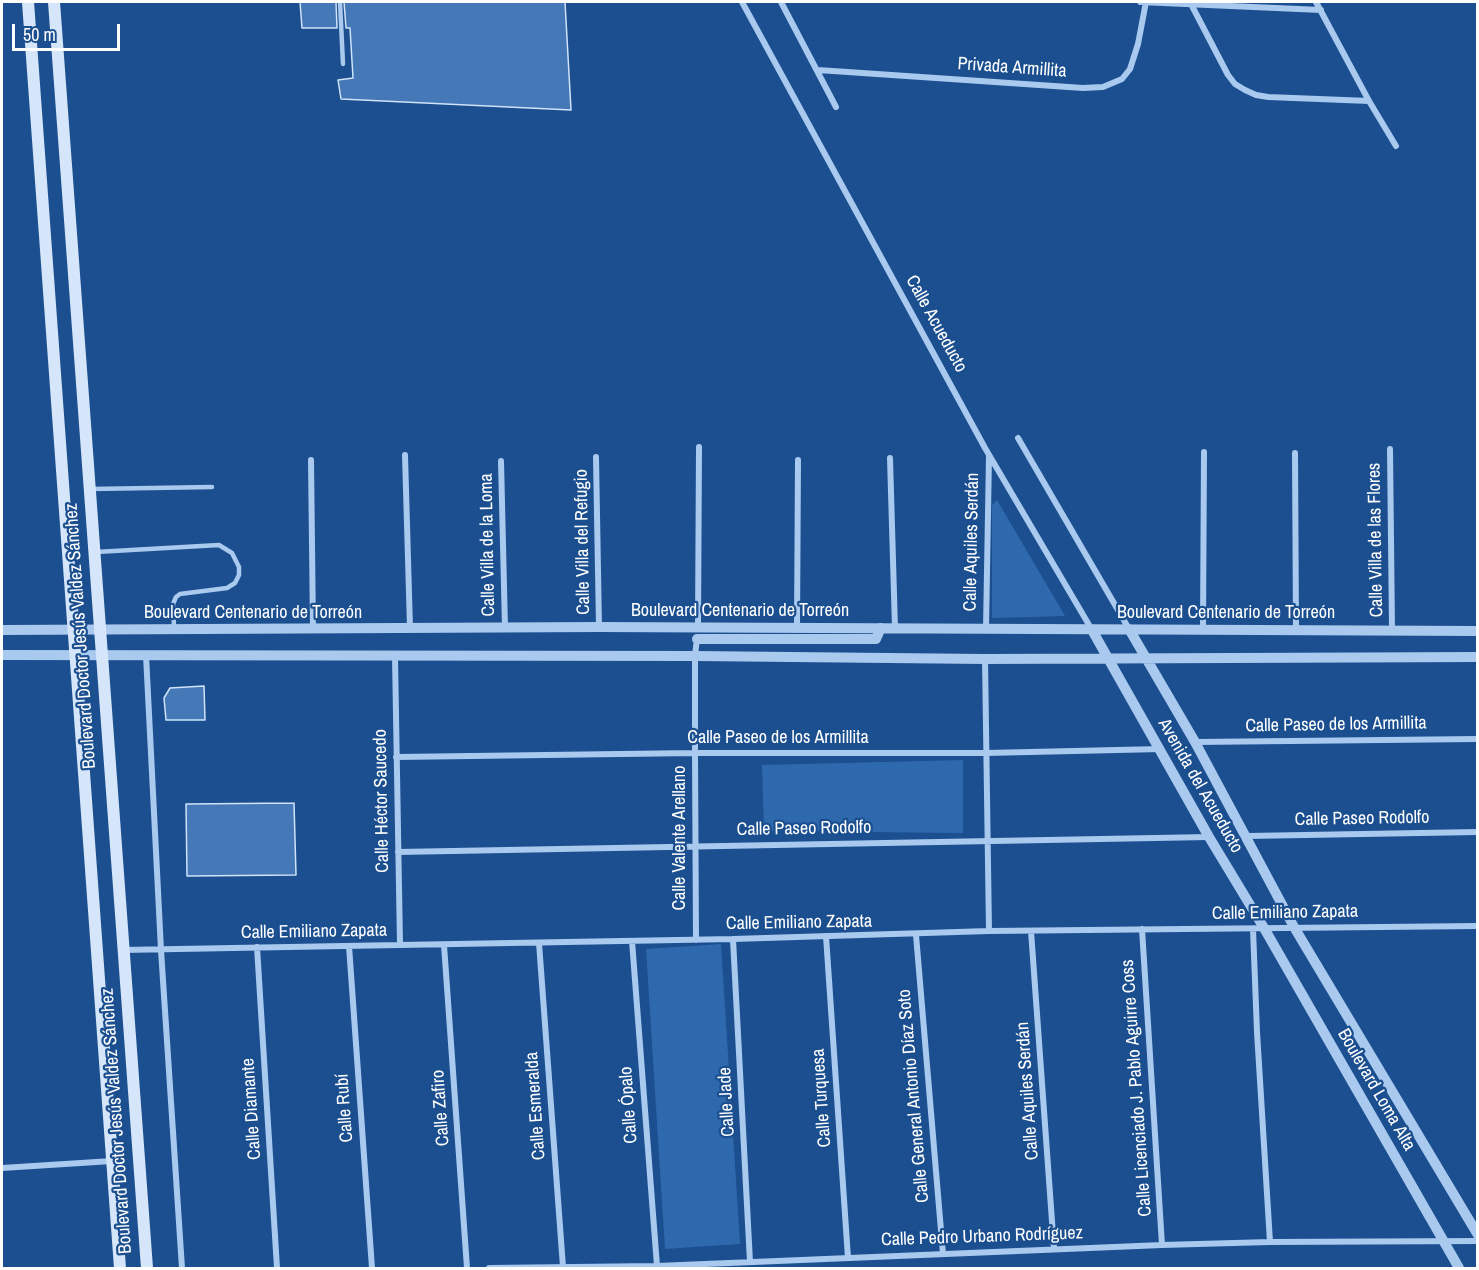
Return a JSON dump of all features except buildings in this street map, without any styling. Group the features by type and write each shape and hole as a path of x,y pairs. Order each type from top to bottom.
{"main road":[{"name":"Boulevard Doctor Jesús Valdez Sánchez","path":"28,2 120,1269"},
{"name":"Boulevard Doctor Jesús Valdez Sánchez","path":"54,2 98,630 147,1269"}],"street":[{"name":"Calle Acueducto","path":"742,2 989,455 1108,658"},
{"path":"781,2 836,107"},
{"path":"1140,2 1321,10"},
{"name":"Privada Armillita","path":"818,70 1083,88 1103,87 1122,79 1130,69 1138,44 1146,2"},
{"path":"1316,2 1396,146"},
{"path":"1191,4 1228,75 1235,84 1245,90 1268,97 1369,101"},
{"path":"1017,438 1144,658"},
{"name":"Calle Valente Arellano","path":"696,940 695,656 698,634 699,447"},
{"name":"Calle Villa de las Flores","path":"1390,449 1392,630"},
{"path":"1203,630 1204,452"},
{"path":"1295,453 1296,630"},
{"path":"405,455 410,629"},
{"name":"Calle Aquiles Serdán","path":"986,629 989,455"},
{"name":"Calle Villa del Refugio","path":"596,457 599,627"},
{"path":"890,458 895,628"},
{"path":"311,460 313,629"},
{"path":"797,628 798,460"},
{"name":"Calle Villa de la Loma","path":"501,461 505,629"},
{"name":"Boulevard Centenario de Torreón","path":"2,630 599,627 698,634 797,628 1478,631"},
{"path":"698,634 876,639 881,628"},
{"path":"2,655 695,656 985,659 1478,657"},
{"path":"146,655 161,950 182,1269"},
{"name":"Calle Héctor Saucedo","path":"395,657 400,945"},
{"name":"Avenida del Acueducto","path":"1108,658 1161,749 1258,928"},
{"name":"Avenida del Acueducto","path":"1144,658 1195,742 1247,836 1293,927"},
{"path":"985,659 989,932"},
{"name":"Calle Paseo de los Armillita","path":"1195,742 1478,739"},
{"name":"Calle Paseo de los Armillita","path":"396,757 695,753 986,753 1161,749"},
{"name":"Calle Paseo Rodolfo","path":"1247,836 1478,832"},
{"name":"Calle Paseo Rodolfo","path":"398,852 1209,837"},
{"name":"Calle Emiliano Zapata","path":"122,950 696,940 1142,929 1478,926"},
{"name":"Boulevard Loma Alta","path":"1293,927 1478,1235"},
{"path":"1258,928 1257,1032 1270,1242"},
{"name":"Boulevard Loma Alta","path":"1258,928 1459,1269"},
{"name":"Calle Licenciado J. Pablo Aguirre Coss","path":"1142,929 1162,1245"},
{"name":"Calle Aquiles Serdán","path":"1031,932 1054,1249"},
{"name":"Calle General Antonio Díaz Soto","path":"916,935 943,1254"},
{"name":"Calle Turquesa","path":"826,936 848,1258"},
{"name":"Calle Jade","path":"733,939 750,1262"},
{"name":"Calle Ópalo","path":"632,941 657,1266"},
{"name":"Calle Esmeralda","path":"539,943 563,1267"},
{"name":"Calle Zafiro","path":"444,945 467,1269"},
{"name":"Calle Rubí","path":"349,946 372,1269"},
{"name":"Calle Diamante","path":"256,947 277,1269"},
{"path":"2,1168 113,1161"},
{"name":"Calle Pedro Urbano Rodríguez","path":"489,1269 657,1266 1162,1245 1478,1241"}],"lane":[{"path":"340,2 343,64"},
{"path":"88,489 212,487"},
{"path":"93,553 219,545 232,553 239,567 239,575 235,583 227,588 186,592 176,597 172,610 175,630"}],"shaded area":[{"path":"997,500 1065,616 992,618 992,505"},
{"path":"963,760 963,833 764,831 762,765"},
{"path":"721,944 740,1244 665,1249 646,949"}]}
